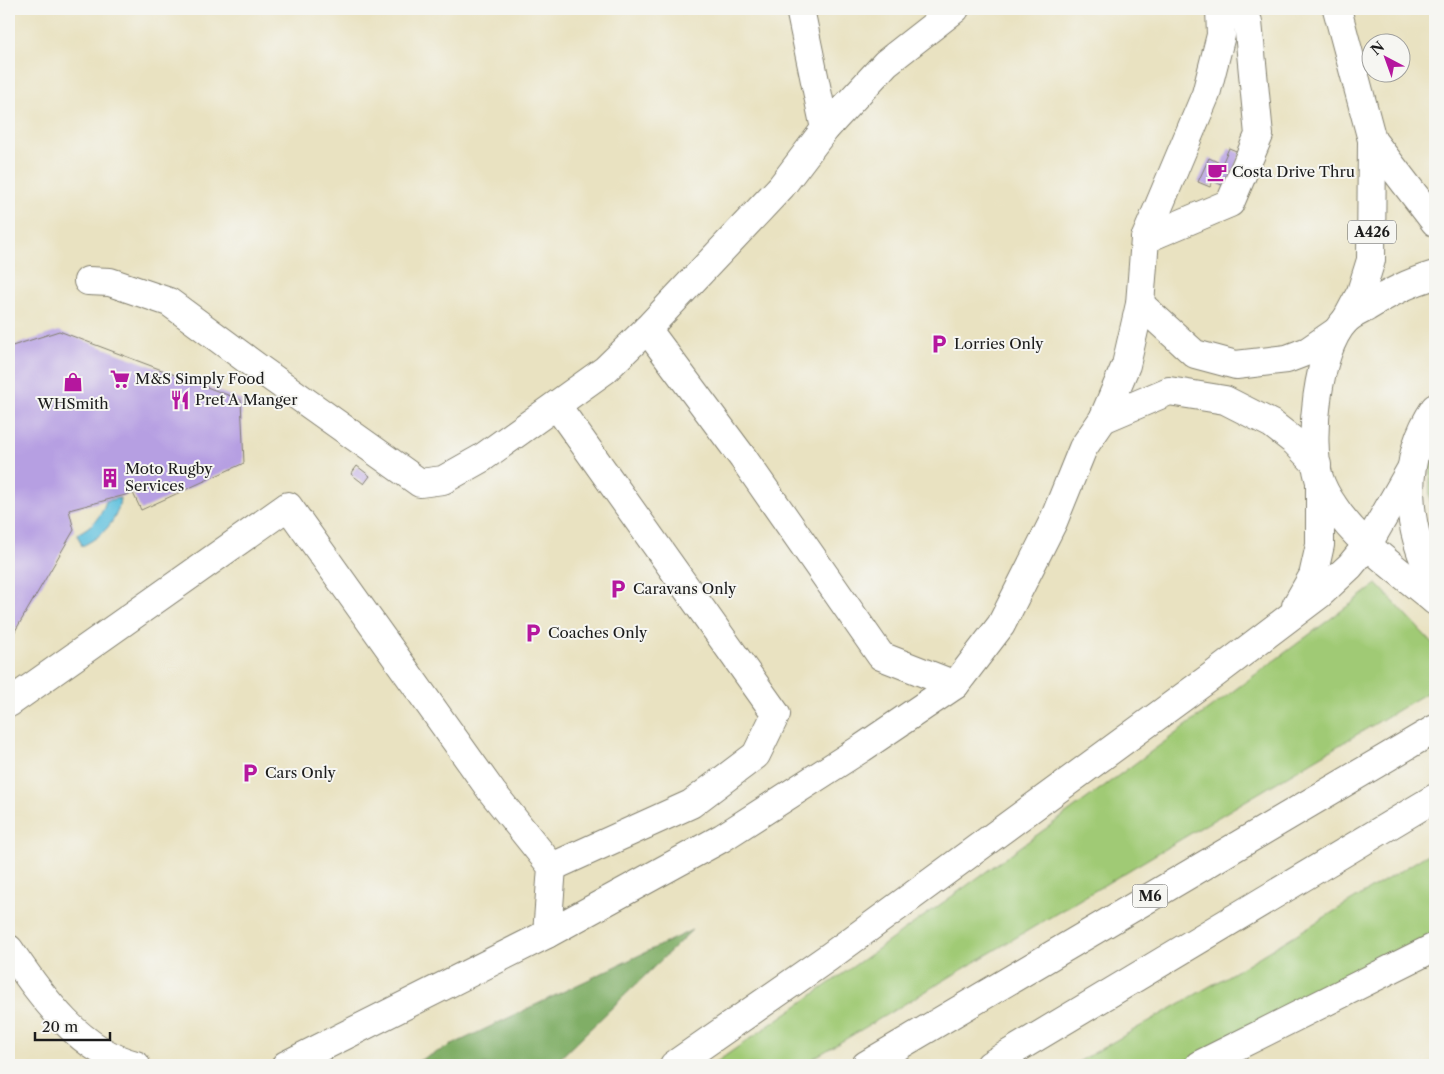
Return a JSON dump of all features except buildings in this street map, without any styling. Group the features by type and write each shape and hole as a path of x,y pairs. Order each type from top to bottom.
{"main road":[{"path":"800,9 825,129"},
{"path":"88,281 110,282 169,302 257,368 420,482 444,480 482,458 605,370 647,329 781,187 825,129 886,63 955,9"},
{"path":"286,1065 547,934 722,838 862,748 955,685 1001,626 1053,522 1083,448 1103,419 1126,365 1140,304 1145,239 1206,94 1220,35 1220,9"},
{"path":"1145,239 1230,203 1252,156 1259,128 1248,22 1229,9"},
{"name":"A426","path":"1337,9 1372,140 1371,260 1361,292 1341,325"},
{"name":"A426","path":"1372,140 1435,222"},
{"path":"1140,304 1195,354 1236,365 1287,359 1308,351 1341,325 1404,284 1435,275"},
{"path":"1290,616 1313,576 1320,545 1322,515 1315,432 1317,396 1322,371 1341,325"},
{"path":"647,329 743,458 881,656 955,685"},
{"path":"1103,419 1169,391 1225,400 1272,424 1295,442 1318,472 1332,504 1348,526 1435,601"},
{"path":"552,867 691,804 756,755 776,714 557,406"},
{"path":"1435,408 1415,449 1411,469 1410,506 1417,542 1435,584"},
{"path":"674,1065 829,957 1290,616 1344,572 1368,544 1411,469"},
{"path":"9,702 288,506 476,771 552,867 547,934"},
{"name":"M6","path":"866,1065 1435,730"},
{"path":"990,1065 1435,798"},
{"path":"1199,1065 1435,947"},
{"path":"9,949 52,1009 73,1030 121,1062 136,1065"}],"green space":[{"path":"1435,449 1435,531 1431,511 1430,490 1431,469"},
{"path":"1377,584 1435,646 1435,688 802,1065 712,1065 880,948 1047,828"},
{"path":"1435,850 1435,934 1177,1065 1073,1065 1231,974"},
{"path":"692,930 553,1065 410,1065"}],"water":[{"path":"120,498 113,521 97,538 82,546 77,534 95,521 106,501"}],"place":[{"name":"Costa Drive Thru","path":"1217,172"},
{"name":"Lorries Only","path":"939,344"},
{"name":"M&S Simply Food","path":"120,379"},
{"name":"WHSmith","path":"73,382"},
{"name":"Pret A Manger","path":"180,400"},
{"name":"Moto Rugby Services","path":"110,478"},
{"name":"Caravans Only","path":"618,589"},
{"name":"Coaches Only","path":"533,633"},
{"name":"Cars Only","path":"250,773"}]}
